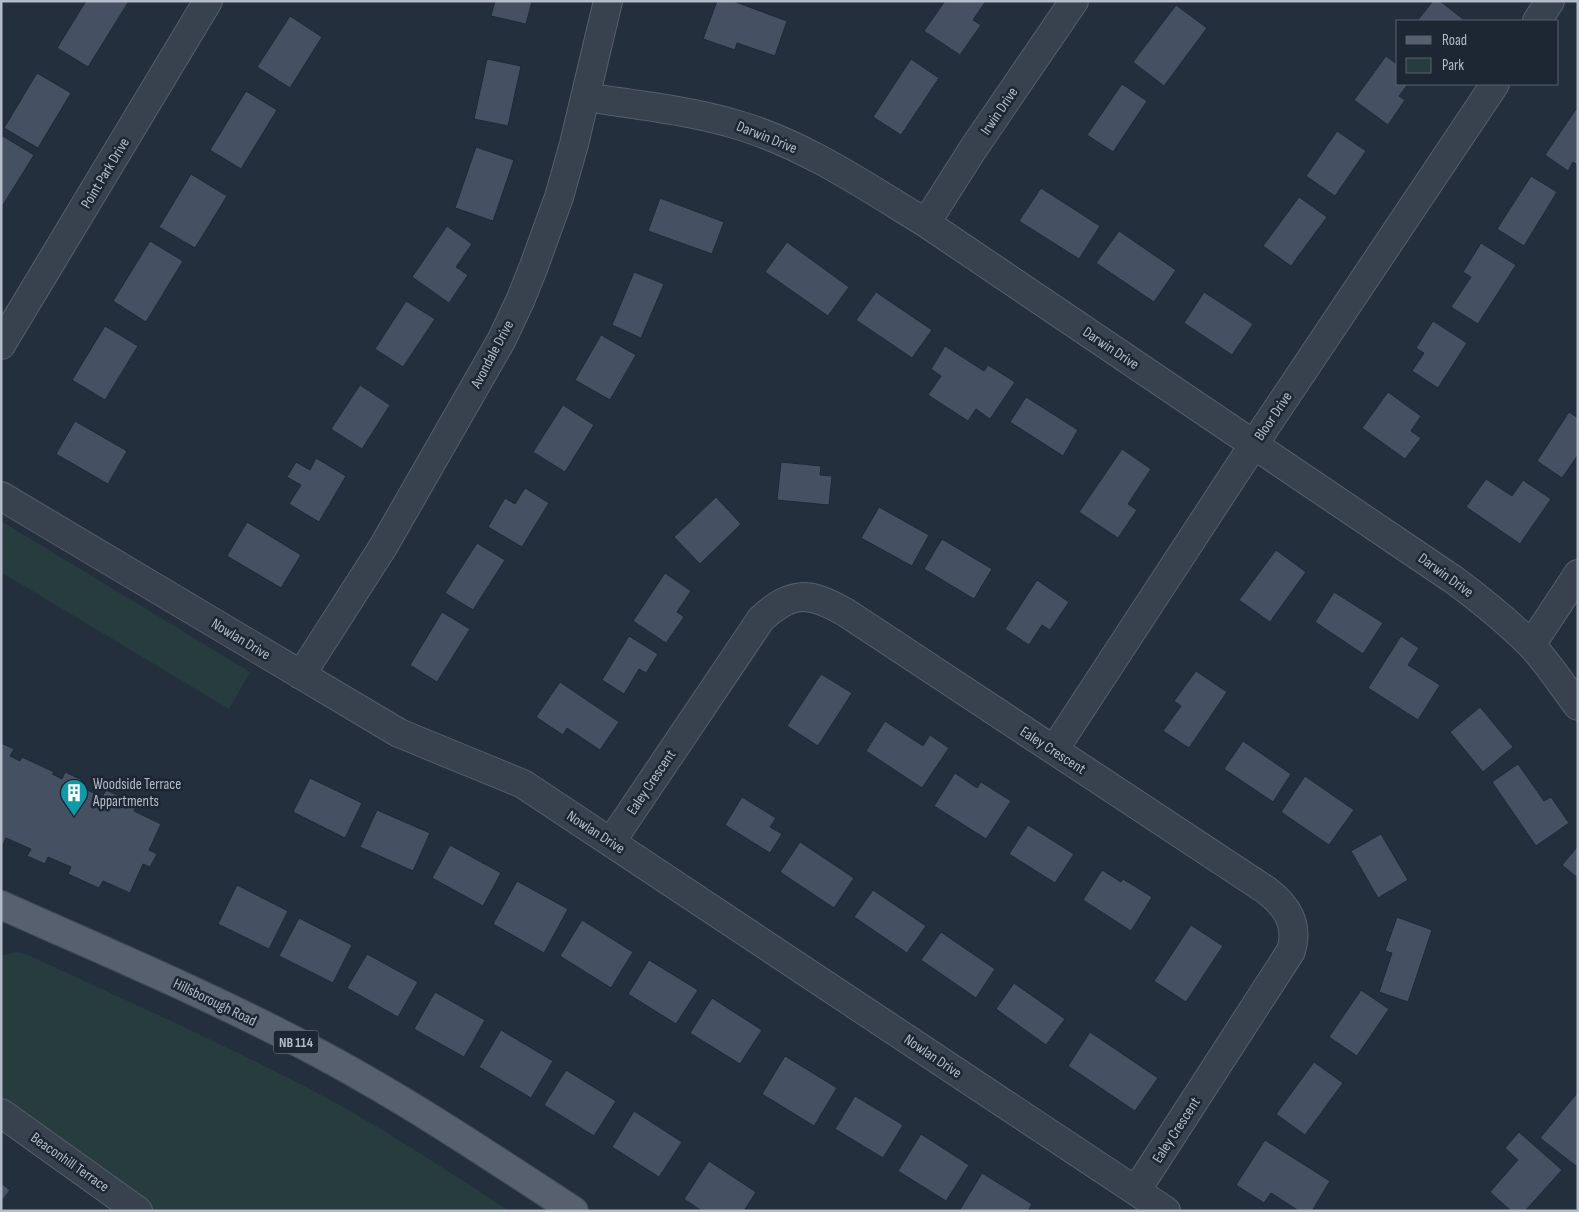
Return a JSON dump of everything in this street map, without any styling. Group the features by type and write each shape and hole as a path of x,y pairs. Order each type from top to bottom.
{"main road":[{"name":"Hillsborough Road","path":"1,905 150,971 318,1053 434,1119 574,1211"}],"street":[{"name":"Point Park Drive","path":"1,345 208,1"},
{"name":"Avondale Drive","path":"301,674 383,547 501,341 534,266 559,197 608,1"},
{"name":"Irwin Drive","path":"926,223 973,149 1074,1"},
{"path":"1538,20 1550,1"},
{"name":"Bloor Drive","path":"1054,750 1254,444 1494,85"},
{"name":"Darwin Drive","path":"585,97 693,114 741,126 773,138 812,157 850,177 926,223 1454,580 1496,613 1531,645 1578,706"},
{"name":"Nowlan Drive","path":"1,496 399,733 523,784 1166,1211"},
{"path":"1531,645 1578,574"},
{"name":"Ealey Crescent","path":"611,842 761,619 775,606 798,597 813,598 845,612 1266,890 1280,901 1289,914 1293,928 1293,942 1286,960 1136,1191"},
{"name":"Beaconhill Terrace","path":"1,1113 138,1211"}],"green space":[{"path":"1,521 250,672 229,709 1,572"},
{"path":"17,952 28,955 168,1020 306,1087 384,1131 510,1211 153,1211 1,1102 1,956"}],"building":[{"path":"86,1 129,1 88,67 57,48"},
{"path":"495,1 532,1 526,24 491,16"},
{"path":"717,1 733,1 787,21 775,56 737,43 735,50 703,39"},
{"path":"945,1 986,1 973,20 981,25 960,55 924,31"},
{"path":"1433,1 1440,1 1463,19 1462,20 1418,20"},
{"path":"1176,5 1207,28 1164,86 1133,62"},
{"path":"290,16 322,37 290,88 257,67"},
{"path":"1386,56 1396,64 1396,85 1407,85 1399,96 1405,100 1388,125 1354,100"},
{"path":"487,59 521,66 508,126 474,119"},
{"path":"911,59 939,78 901,135 873,117"},
{"path":"37,73 71,93 38,148 4,128"},
{"path":"1122,84 1147,101 1113,152 1087,135"},
{"path":"246,91 277,110 241,169 210,150"},
{"path":"1576,109 1578,110 1578,165 1573,162 1568,171 1545,155"},
{"path":"1337,131 1366,151 1335,196 1306,176"},
{"path":"1,135 34,155 1,208"},
{"path":"476,147 514,160 493,221 455,208"},
{"path":"191,174 227,196 195,248 159,227"},
{"path":"1531,176 1557,192 1524,246 1497,229"},
{"path":"1041,188 1100,226 1079,259 1019,221"},
{"path":"1299,197 1327,217 1291,266 1263,246"},
{"path":"660,198 724,222 712,254 648,231"},
{"path":"447,226 472,244 456,267 468,275 449,303 412,277"},
{"path":"1119,231 1176,270 1154,302 1096,263"},
{"path":"150,241 183,261 146,322 113,301"},
{"path":"787,242 849,287 828,316 765,272"},
{"path":"1481,243 1516,265 1478,324 1451,307 1471,277 1463,272"},
{"path":"634,272 664,284 641,338 612,325"},
{"path":"876,292 932,330 912,358 856,320"},
{"path":"1204,292 1253,324 1232,355 1184,323"},
{"path":"406,301 435,319 403,367 375,349"},
{"path":"1433,321 1467,343 1438,388 1412,371 1424,353 1416,348"},
{"path":"105,326 138,346 105,400 72,380"},
{"path":"601,335 636,355 610,400 575,380"},
{"path":"945,346 984,371 988,365 1015,382 990,419 976,409 968,421 928,395 941,376 931,369"},
{"path":"360,385 390,405 362,449 331,429"},
{"path":"1388,392 1421,416 1411,431 1421,438 1405,459 1362,428"},
{"path":"1026,397 1078,430 1063,456 1010,422"},
{"path":"563,405 594,425 565,472 533,452"},
{"path":"1569,412 1578,418 1578,455 1562,478 1537,461"},
{"path":"75,421 127,451 108,484 56,454"},
{"path":"1122,449 1151,469 1128,504 1137,510 1118,538 1079,512"},
{"path":"316,458 346,476 319,522 289,504 301,485 287,477 296,462 310,470"},
{"path":"781,462 821,466 820,475 832,476 829,505 777,500"},
{"path":"1486,479 1512,496 1523,480 1551,499 1520,544 1466,507"},
{"path":"525,488 549,503 522,547 488,527 505,498 515,504"},
{"path":"716,497 741,524 700,564 674,537"},
{"path":"879,507 929,535 912,566 861,538"},
{"path":"247,522 301,555 281,588 227,556"},
{"path":"942,539 992,569 974,599 924,569"},
{"path":"477,543 505,560 473,610 445,593"},
{"path":"1276,550 1306,572 1270,622 1239,600"},
{"path":"665,573 691,591 677,612 684,617 666,643 633,621"},
{"path":"1037,580 1069,602 1050,630 1042,625 1029,645 1005,629"},
{"path":"1334,592 1383,623 1363,654 1315,622"},
{"path":"442,612 470,629 437,682 410,665"},
{"path":"629,636 658,654 646,673 639,669 624,694 602,680"},
{"path":"1401,636 1419,648 1408,665 1440,685 1418,720 1368,688"},
{"path":"1196,671 1227,692 1189,748 1163,731 1181,706 1174,701"},
{"path":"821,674 852,693 818,746 787,726"},
{"path":"560,682 619,722 600,750 567,728 563,735 536,717"},
{"path":"1480,707 1513,747 1483,772 1450,732"},
{"path":"885,721 923,746 930,735 949,748 922,788 866,751"},
{"path":"1243,741 1291,774 1273,802 1224,769"},
{"name":"Woodside Terrace Appartments","path":"1,743 14,749 10,756 20,761 22,757 54,772 52,774 62,779 65,772 82,780 79,786 102,797 106,790 137,804 134,811 161,824 149,850 157,854 150,867 143,864 130,893 103,881 99,888 68,874 71,867 48,857 45,864 27,856 31,849 6,838 3,845 1,844"},
{"path":"1518,764 1544,801 1551,797 1569,823 1536,846 1492,782"},
{"path":"955,773 977,788 981,782 1011,801 986,839 934,806"},
{"path":"1305,776 1354,810 1329,845 1281,812"},
{"path":"310,778 362,803 345,838 293,812"},
{"path":"742,797 776,818 770,827 782,834 770,853 725,825"},
{"path":"377,810 430,833 413,871 360,847"},
{"path":"1028,825 1074,854 1055,883 1009,854"},
{"path":"1381,834 1408,880 1378,898 1351,851"},
{"path":"800,842 854,878 834,908 780,872"},
{"path":"450,845 501,873 483,906 432,878"},
{"path":"1578,846 1578,878 1562,865"},
{"path":"1102,870 1121,882 1123,879 1152,897 1131,931 1083,900"},
{"path":"517,881 568,909 544,953 493,924"},
{"path":"237,885 288,911 269,949 218,924"},
{"path":"873,890 926,926 907,953 854,917"},
{"path":"1397,917 1432,930 1408,1002 1379,992 1392,953 1385,951"},
{"path":"299,918 352,945 333,983 279,956"},
{"path":"582,920 633,952 611,988 560,956"},
{"path":"1191,925 1223,946 1186,1002 1154,981"},
{"path":"941,932 995,969 976,998 921,960"},
{"path":"367,954 418,982 398,1017 347,988"},
{"path":"649,960 698,990 676,1024 628,994"},
{"path":"1014,983 1065,1019 1046,1045 996,1009"},
{"path":"1361,990 1389,1009 1357,1056 1329,1037"},
{"path":"435,992 485,1020 464,1057 414,1029"},
{"path":"712,998 762,1030 740,1064 690,1033"},
{"path":"501,1030 553,1061 531,1098 479,1067"},
{"path":"1090,1032 1158,1078 1135,1111 1068,1066"},
{"path":"785,1056 837,1088 814,1126 762,1094"},
{"path":"1314,1062 1343,1083 1305,1135 1276,1114"},
{"path":"566,1070 616,1101 594,1136 544,1105"},
{"path":"1578,1092 1578,1165 1576,1166 1540,1138"},
{"path":"855,1096 903,1125 883,1158 835,1129"},
{"path":"634,1111 682,1142 659,1177 612,1147"},
{"path":"1519,1132 1562,1170 1525,1211 1511,1211 1490,1192 1518,1160 1505,1148"},
{"path":"921,1134 969,1165 946,1201 898,1171"},
{"path":"1265,1140 1330,1181 1312,1211 1299,1211 1271,1193 1264,1203 1236,1185"},
{"path":"709,1161 756,1192 744,1211 702,1211 684,1199"},
{"path":"982,1173 1032,1204 1028,1211 959,1211"},
{"path":"1,1183 10,1190 1,1202"}],"place":[{"name":"Woodside Terrace Appartments","path":"74,817"}]}
